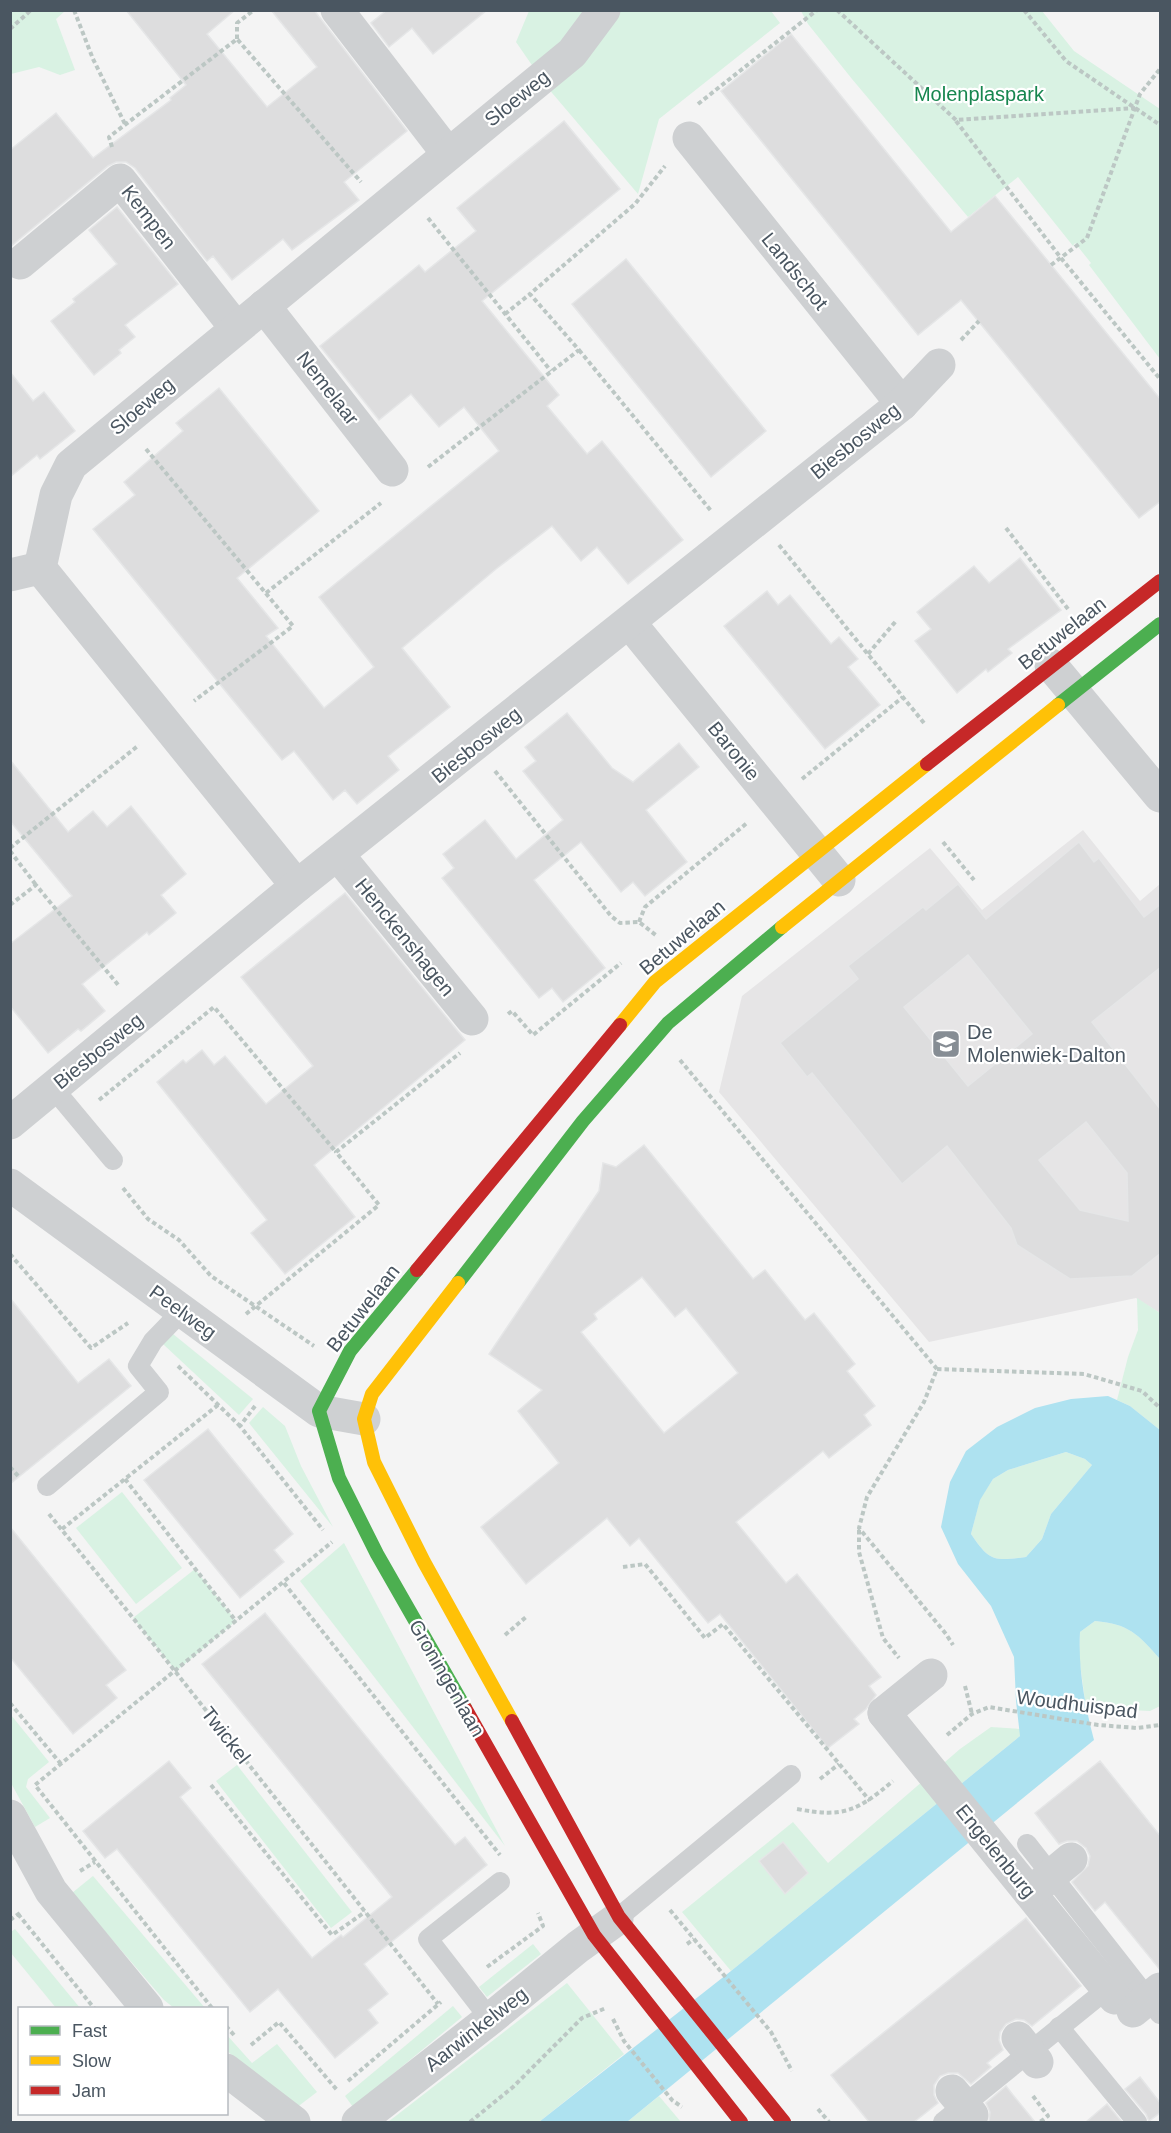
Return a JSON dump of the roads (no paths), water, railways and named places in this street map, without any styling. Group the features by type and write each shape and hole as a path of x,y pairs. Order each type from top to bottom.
{"street":[{"path":"337,10 448,154"},
{"name":"Sloeweg","path":"297,886 165,723 25,571 56,495 71,465 572,53 604,10"},
{"name":"Landschot","path":"689,138 902,404"},
{"name":"Kempen","path":"20,263 120,180 236,328"},
{"name":"Nemelaar","path":"264,306 400,480"},
{"name":"Biesbosweg","path":"10,1123 297,886 902,404 939,365"},
{"name":"Betuwelaan","path":"319,1411 350,1351 655,982 1051,665 1161,580"},
{"name":"Baronie","path":"629,622 839,880"},
{"path":"364,1419 372,1394 583,1121 668,1023 839,880 1161,624"},
{"path":"1051,665 1161,796"},
{"name":"Henckenshagen","path":"338,855 468,1034"},
{"name":"Peelweg","path":"10,1185 319,1411 364,1419"},
{"name":"Groningenlaan","path":"319,1411 339,1479 377,1554 606,1926 656,2016 741,2122"},
{"name":"Groningenlaan","path":"364,1419 374,1462 424,1562 582,1847 606,1926 681,1996 784,2122"},
{"name":"Engelenburg","path":"931,1675 884,1713 1030,1893 1134,1999"},
{"path":"10,1816 51,1891 146,2007"},
{"path":"1030,1893 1071,1859"},
{"name":"Aarwinkelweg","path":"358,2122 606,1926"},
{"path":"1134,1999 1161,1989"},
{"path":"237,2054 294,2122"}],"lane":[{"path":"53,1088 113,1160"},
{"path":"47,1485 159,1392 138,1366 153,1341 182,1311"},
{"path":"606,1926 791,1775"},
{"name":"Engelenburg","path":"1027,1844 1134,1999"},
{"path":"490,2019 429,1939 503,1872"},
{"path":"956,2110 1059,2027 1134,1999"},
{"path":"1059,2027 1137,2122"}],"water":[{"path":"1108,1396 1130,1406 1160,1430 1160,1659 1139,1637 1125,1628 1095,1621 1080,1632 1083,1687 1094,1740 627,2122 539,2122 731,1971 1020,1736 1014,1657 991,1606 958,1564 941,1527 950,1482 966,1451 997,1427 1035,1408 1071,1399","holes":["1066,1452 1085,1459 1092,1465 1051,1514 1042,1539 1026,1557 1000,1559 988,1555 983,1550 971,1534 980,1500 993,1479 1008,1470"]}],"place":[{"name":"De Molenwiek-Dalton","path":"946,1044"}],"park label":[{"name":"Molenplaspark","path":"979,94"}]}
